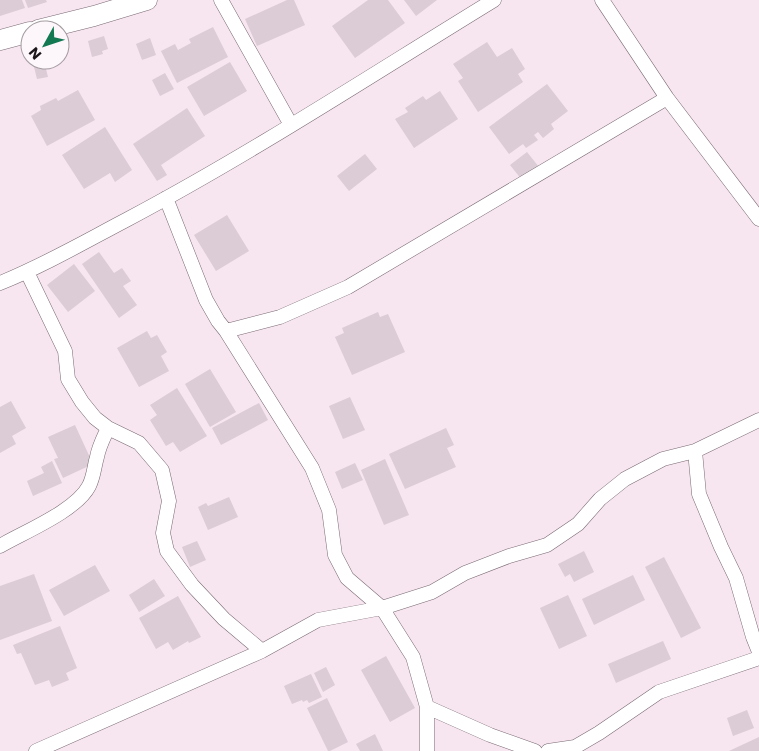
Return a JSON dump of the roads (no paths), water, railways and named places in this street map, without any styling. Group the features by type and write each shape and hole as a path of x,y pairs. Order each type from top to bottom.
{"main road":[{"path":"70,22 147,0"},
{"path":"0,40 20,35"}],"street":[{"path":"220,0 291,125"},
{"path":"0,283 27,272 166,198 291,125 494,0"},
{"path":"604,0 667,98 759,219"},
{"path":"226,331 280,317 348,287 667,98"},
{"path":"166,198 206,300 312,468 329,510 335,555 347,578 382,608 413,657 428,708 427,751"},
{"path":"27,272 65,351 68,379 82,402 95,418 108,428 139,443 162,470 169,501 163,533 167,551 192,585 224,619 262,651"},
{"path":"36,751 262,651 318,620 382,608 432,592 465,573 509,556 547,546 578,524 600,499 625,479 663,459 695,451 759,420"},
{"path":"0,546 50,520 74,504 88,489 94,475 100,444 108,428"},
{"path":"695,451 699,494 736,578 759,652"},
{"path":"548,751 575,747 660,692 759,658"},
{"path":"428,708 490,735 535,751"}]}
